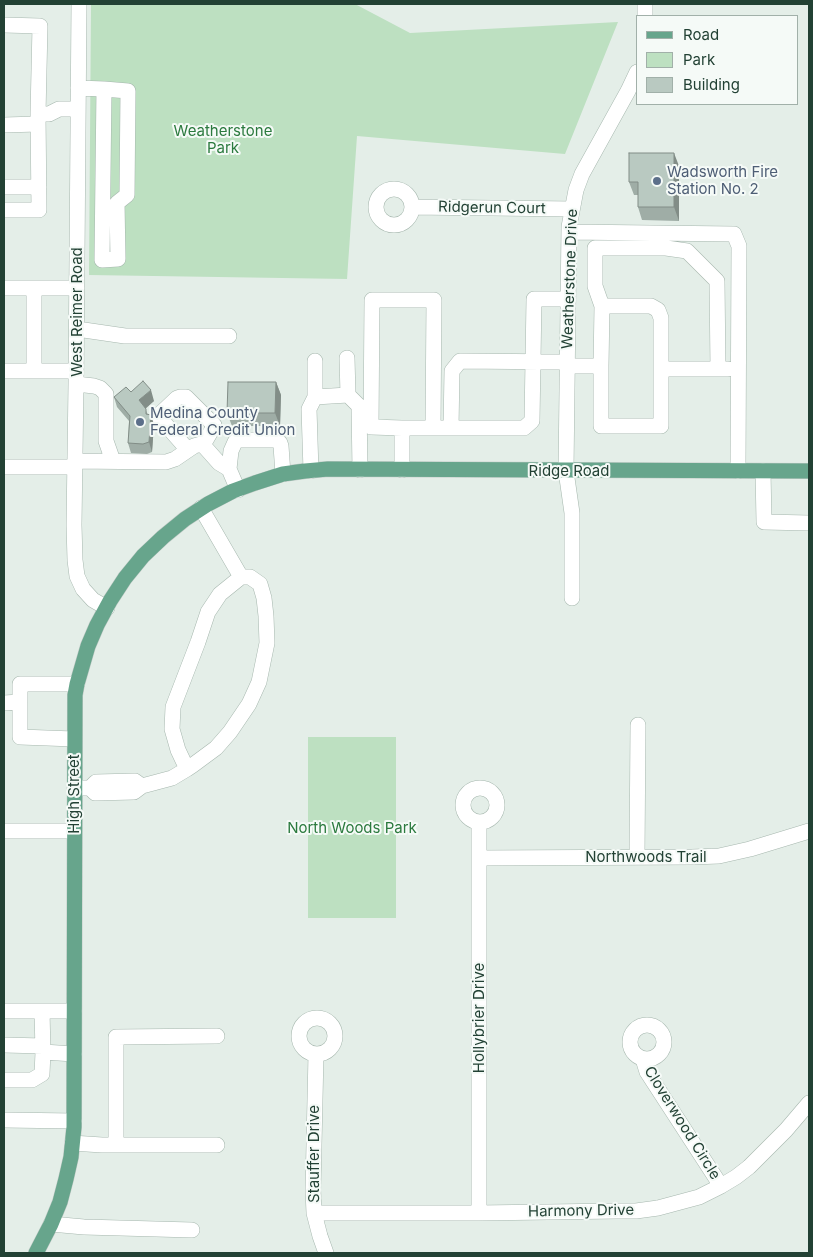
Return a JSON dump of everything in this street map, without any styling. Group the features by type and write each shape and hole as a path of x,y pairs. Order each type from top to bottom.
{"main road":[{"name":"Ridge Road","path":"328,469 809,471"},
{"name":"High Street","path":"36,1253 60,1202 66,1180 74,1122 75,695 88,646 106,608 125,578 143,556 185,519 201,508 238,490 283,474 328,469"}],"street":[{"name":"West Reimer Road","path":"79,4 75,560 77,576 84,590 93,600 106,608"},
{"path":"4,24 40,26 38,114 39,210 4,210"},
{"name":"Weatherstone Drive","path":"572,598 572,513 566,471 569,232 576,190 582,174 636,74"},
{"path":"78,88 104,89 128,91 127,195 117,203 118,259 102,260 104,89"},
{"path":"4,125 38,114 50,102 59,109 78,110"},
{"path":"4,187 39,187"},
{"name":"Ridgerun Court","path":"412,207 572,209"},
{"path":"569,232 734,234 739,246 738,471"},
{"path":"602,306 651,306 658,310 661,318 661,426 600,426 602,306 596,286 595,248 666,248 687,251 717,281 718,369"},
{"path":"4,288 77,288"},
{"path":"34,288 34,371"},
{"path":"433,428 434,300 372,300 371,427 402,428 433,428 451,428 524,428 532,421 534,299 568,299"},
{"path":"76,329 125,336 228,336"},
{"path":"347,358 348,395 359,406 360,470"},
{"path":"311,471 309,409 315,397 314,361"},
{"path":"451,428 452,371 460,361 533,362 601,366"},
{"path":"661,369 738,369"},
{"path":"4,371 34,371 76,378 105,392 106,441 113,461"},
{"path":"315,397 348,395"},
{"path":"188,450 159,417 177,398 186,397 213,424 213,428 203,445"},
{"path":"402,428 402,470"},
{"path":"238,490 229,469 231,451 238,440 277,440 281,446 283,474"},
{"path":"4,467 113,461 166,462 175,460 197,445 203,445 219,463 229,469"},
{"path":"763,471 764,522 809,522"},
{"path":"201,508 241,578"},
{"path":"74,788 90,788 95,794 134,792 142,786 172,778 187,769 216,748 230,732 249,704 258,682 267,643 264,598 260,584 250,577 241,578 220,594 208,612 173,706 172,729 178,750 187,769"},
{"path":"74,739 20,737 20,684 77,684"},
{"path":"4,703 20,702"},
{"path":"637,857 638,725"},
{"name":"Hollybrier Drive","path":"479,822 479,1213"},
{"path":"4,831 74,831"},
{"name":"Northwoods Trail","path":"479,858 719,856 750,849 809,831"},
{"path":"4,1011 74,1011"},
{"path":"4,1080 32,1080 42,1074 42,1011"},
{"path":"116,1145 116,1037 217,1036"},
{"path":"4,1045 74,1054"},
{"name":"Stauffer Drive","path":"316,1054 314,1213 326,1253"},
{"name":"Cloverwood Circle","path":"643,1059 647,1072 721,1186"},
{"name":"Harmony Drive","path":"314,1213 636,1211 681,1203 699,1197 721,1186 749,1167 786,1130 809,1103"},
{"path":"4,1120 74,1122"},
{"path":"72,1143 217,1145"},
{"path":"51,1224 84,1227 192,1230"}],"green space":[{"name":"Weatherstone Park","path":"91,4 355,4 410,33 618,22 565,154 357,136 347,279 89,275"},
{"name":"North Woods Park","path":"308,737 396,737 396,918 308,918"}],"building":[{"name":"Wadsworth Fire Station No. 2","path":"629,153 674,153 674,207 638,207 638,182 629,182"},
{"name":"Medina County Federal Credit Union","path":"143,381 151,390 139,400 146,409 146,414 151,415 149,442 143,444 128,443 130,416 114,397 126,387 131,392"},
{"path":"228,382 276,382 275,413 227,413"}],"place":[{"name":"Wadsworth Fire Station No. 2","path":"657,181"},
{"name":"Medina County Federal Credit Union","path":"140,422"}]}
